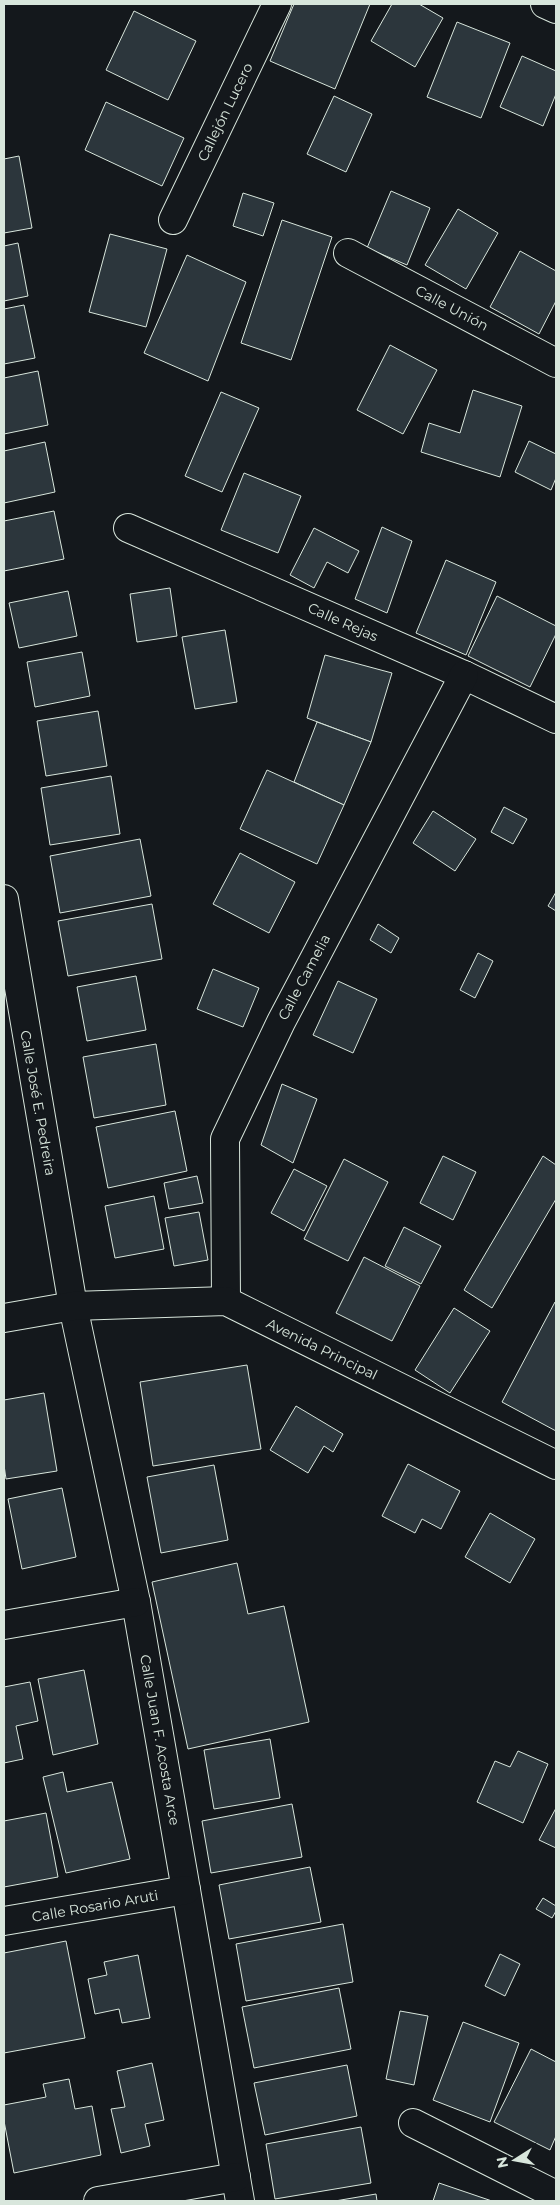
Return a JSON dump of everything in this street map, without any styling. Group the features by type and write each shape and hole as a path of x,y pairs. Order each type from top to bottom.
{"street":[{"name":"Callejón Lucero","path":"173,220 278,4"},
{"path":"545,4 556,9"},
{"name":"Calle Unión","path":"348,253 556,363"},
{"name":"Calle Rejas","path":"128,528 464,675 556,719"},
{"name":"Calle Camelia","path":"226,1301 225,1139 281,1022 464,675"},
{"name":"Calle José E. Pedreira","path":"4,899 73,1306"},
{"name":"Avenida Principal","path":"4,1318 73,1306 226,1301 556,1465"},
{"name":"Calle Juan F. Acosta Arce","path":"73,1306 136,1602 238,2189 98,2201"},
{"path":"4,1625 136,1602"},
{"name":"Calle Rosario Aruti","path":"4,1921 186,1890"},
{"path":"413,2123 556,2195"}],"building":[{"path":"294,4 370,4 335,89 270,61"},
{"path":"392,4 419,4 443,18 415,67 371,41"},
{"path":"134,11 196,41 168,100 106,70"},
{"path":"457,22 510,43 481,118 427,97"},
{"path":"522,56 556,71 556,94 543,126 500,107"},
{"path":"334,96 372,114 346,172 307,154"},
{"path":"106,102 184,138 162,186 85,150"},
{"path":"19,156 32,228 4,233 4,159"},
{"path":"391,191 430,208 407,265 367,248"},
{"path":"243,193 274,203 263,236 233,226"},
{"path":"458,209 498,233 466,289 425,265"},
{"path":"282,220 332,237 291,360 241,343"},
{"path":"110,234 167,249 146,327 89,312"},
{"path":"18,243 28,296 4,301 4,246"},
{"path":"520,251 556,271 556,301 539,334 490,307"},
{"path":"187,255 246,282 208,381 144,353"},
{"path":"24,305 35,358 4,364 4,309"},
{"path":"390,345 437,370 403,434 357,410"},
{"path":"38,371 48,425 4,434 4,378"},
{"path":"473,390 522,406 500,477 421,452 429,423 460,433"},
{"path":"221,392 259,408 222,492 185,476"},
{"path":"529,441 556,454 556,478 551,490 515,472"},
{"path":"45,442 55,492 4,503 4,451"},
{"path":"244,473 301,496 278,553 221,530"},
{"path":"54,511 64,559 4,571 4,521"},
{"path":"382,527 412,541 387,613 355,599"},
{"path":"314,528 359,551 348,573 327,562 314,588 290,575"},
{"path":"446,560 496,582 466,655 416,633"},
{"path":"170,588 177,636 137,642 130,594"},
{"path":"68,591 77,636 19,648 9,603"},
{"path":"497,596 556,626 556,634 530,687 468,656"},
{"path":"225,630 237,702 195,709 182,637"},
{"path":"82,652 90,696 35,707 27,662"},
{"path":"325,655 392,673 371,742 307,718"},
{"path":"98,711 107,766 46,776 37,721"},
{"path":"317,722 371,742 344,805 294,782"},
{"path":"267,770 344,805 317,864 240,829"},
{"path":"111,776 120,834 50,845 41,788"},
{"path":"504,807 527,819 513,844 491,832"},
{"path":"433,811 476,839 455,871 413,843"},
{"path":"140,839 151,896 60,913 50,856"},
{"path":"240,853 295,882 269,933 213,904"},
{"path":"556,892 556,911 548,906"},
{"path":"152,904 162,959 68,976 58,921"},
{"path":"378,924 399,938 391,953 370,940"},
{"path":"478,953 493,961 475,998 460,990"},
{"path":"213,969 259,988 243,1027 197,1009"},
{"path":"136,976 146,1030 87,1041 77,987"},
{"path":"338,981 377,999 353,1053 313,1035"},
{"path":"156,1044 166,1105 94,1118 83,1057"},
{"path":"282,1084 317,1099 293,1163 261,1145"},
{"path":"175,1111 187,1171 108,1188 96,1127"},
{"path":"443,1156 476,1172 453,1220 420,1203"},
{"path":"543,1156 556,1165 556,1199 492,1308 464,1290"},
{"path":"344,1159 388,1182 348,1261 304,1239"},
{"path":"294,1169 327,1186 304,1231 271,1213"},
{"path":"197,1176 203,1203 169,1209 164,1183"},
{"path":"154,1196 164,1249 115,1258 105,1206"},
{"path":"199,1212 208,1260 174,1266 165,1218"},
{"path":"404,1227 441,1246 421,1284 385,1266"},
{"path":"364,1257 420,1286 392,1341 336,1313"},
{"path":"556,1302 556,1431 502,1402"},
{"path":"454,1308 490,1331 450,1393 415,1370"},
{"path":"247,1365 261,1449 153,1466 140,1382"},
{"path":"44,1393 57,1471 6,1479 4,1465 4,1400"},
{"path":"296,1406 343,1434 333,1452 324,1446 308,1473 270,1450"},
{"path":"408,1464 460,1491 441,1529 422,1519 415,1533 382,1516"},
{"path":"214,1465 228,1540 161,1553 147,1477"},
{"path":"62,1488 76,1557 22,1569 8,1499"},
{"path":"490,1513 535,1539 510,1583 465,1557"},
{"path":"237,1563 248,1614 284,1606 309,1722 188,1749 152,1582"},
{"path":"84,1670 98,1744 53,1755 38,1679"},
{"path":"30,1682 38,1721 16,1726 23,1759 4,1763 4,1687"},
{"path":"270,1739 280,1798 214,1809 204,1750"},
{"path":"518,1751 548,1764 523,1823 477,1802 495,1761 510,1767"},
{"path":"63,1772 67,1792 112,1782 130,1859 66,1873 43,1777"},
{"path":"292,1804 302,1857 211,1873 202,1821"},
{"path":"556,1808 556,1848 539,1840"},
{"path":"46,1813 58,1877 4,1887 4,1821"},
{"path":"310,1867 321,1922 229,1939 219,1885"},
{"path":"543,1898 556,1906 556,1911 552,1918 536,1909"},
{"path":"343,1924 353,1982 246,2001 236,1944"},
{"path":"66,1941 85,2038 4,2053 4,1953"},
{"path":"500,1954 520,1964 505,1996 485,1986"},
{"path":"138,1955 150,2018 122,2023 119,2009 95,2014 88,1979 107,1975 104,1962"},
{"path":"339,1988 351,2049 254,2068 242,2007"},
{"path":"400,2011 428,2016 414,2085 386,2079"},
{"path":"463,2022 519,2043 490,2122 433,2100"},
{"path":"531,2049 556,2062 556,2136 550,2150 494,2122"},
{"path":"152,2063 164,2120 145,2124 150,2146 121,2153 111,2109 125,2107 117,2071"},
{"path":"347,2065 357,2116 265,2135 254,2083"},
{"path":"69,2079 75,2109 92,2106 101,2155 14,2173 4,2121 4,2105 46,2097 43,2084"},
{"path":"361,2127 371,2183 275,2199 266,2144"},
{"path":"439,2183 492,2201 433,2201"},
{"path":"376,2194 377,2201 335,2201"}]}
